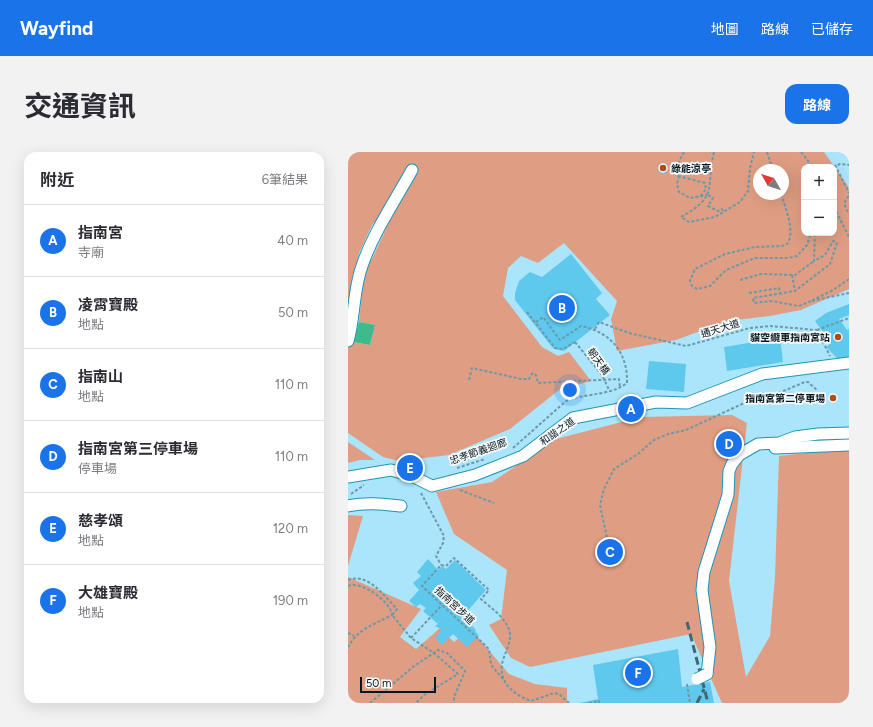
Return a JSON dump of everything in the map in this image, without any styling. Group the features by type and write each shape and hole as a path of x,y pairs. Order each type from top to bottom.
{"lane":[{"path":"348,341 353,324 355,298 362,266 412,170"},
{"name":"和諧之道","path":"348,477 391,470 432,486 442,484 475,475 523,456 573,418 656,402 687,402 756,376 849,363"},
{"path":"702,677 710,647 702,590 704,572 728,495 729,472 732,464 739,455 758,444 780,443 795,437 818,434 849,433"},
{"path":"732,464 758,450 767,448 849,445"},
{"path":"348,506 361,503 401,506"}],"path":[{"path":"684,152 679,161 677,184 679,192 686,197 699,198 708,195"},
{"path":"714,152 708,195 700,205 681,217 689,222 715,217 740,202 746,195 754,152"},
{"path":"767,152 771,164"},
{"path":"801,152 811,164"},
{"path":"837,166 849,166"},
{"path":"837,172 849,194 844,201 849,214"},
{"path":"678,176 705,183 706,189 699,198"},
{"path":"708,195 713,198 708,206 718,211 722,209 724,212"},
{"path":"782,200 789,226 790,237 787,244 782,246 755,247 725,254 695,269 690,281 692,286 697,289 710,286 726,270 755,258 788,258 797,256 807,245 810,236"},
{"path":"837,213 849,237"},
{"path":"814,261 815,236"},
{"path":"740,280 760,274 792,275 802,271 814,261 825,255 835,241 837,246 830,264 795,291 753,298 754,303 771,301 799,306 833,290 849,278"},
{"path":"792,275 795,291"},
{"path":"749,293 779,288 780,293"},
{"path":"811,301 849,293"},
{"path":"469,380 472,368 521,379 529,379 530,374 533,373 536,375 538,383 619,379 620,388 627,383 627,371 623,357 614,344 595,329 581,326 560,340 543,317 535,323 528,312"},
{"path":"835,365 816,330 849,318"},
{"name":"通天大道","path":"595,329 599,322 629,333 686,346 750,328 770,326 816,330"},
{"name":"朝天橋","path":"535,323 555,348 563,349 575,342 602,376 609,390"},
{"path":"610,552 600,505 608,480 614,469 638,454 654,440 668,434 686,430 742,404 769,397 805,382 808,382 818,390"},
{"name":"忠孝節義迴廊","path":"509,451 566,401 575,397 620,388"},
{"name":"忠孝節義迴廊","path":"451,470 487,458"},
{"path":"419,480 418,485 444,536 443,543 436,556 441,565 446,566 454,558 489,590 481,599 506,622 510,634 507,652 502,664 503,679"},
{"path":"442,484 494,503"},
{"name":"指南宮步道","path":"441,565 422,586 489,649 491,666 503,679 509,689 531,701 554,693 559,694 569,703"},
{"path":"348,580 353,578 364,580 375,586 397,610 392,615 364,629 354,636 348,647"},
{"path":"348,586 360,585 374,593 392,610 392,615 411,638 434,653 458,674 424,695 416,703"},
{"path":"411,638 442,605"},
{"path":"348,633 354,636"},
{"path":"370,703 438,650 448,653 465,671 454,697 454,703"},
{"path":"589,703 599,701 599,703"}],"shaded area":[{"path":"348,152 824,152 832,164 801,164 801,236 837,236 837,170 848,186 849,191 849,289 801,310 770,316 727,321 676,340 617,351 611,319 617,301 564,243 538,263 521,256 508,268 503,296 542,347 558,356 569,352 591,381 559,390 510,429 449,455 399,461 383,457 348,433 348,347 354,342 370,345 375,325 359,322 365,264 367,257 372,259 386,229 373,223 359,253 348,326"},
{"path":"359,322 375,325 370,345 354,342"},
{"path":"732,415 747,423 729,581 746,677 770,636 775,577 779,456 849,448 849,703 722,703 691,634 530,667 511,658 489,625 501,619 507,570 454,534 436,492 492,482 556,439 641,417"},
{"path":"348,442 375,460 360,460 348,463"},
{"path":"348,515 363,516 348,566"},
{"path":"348,577 421,609 400,637 416,649 440,628 454,642 470,628 509,674 535,684 567,688 567,703 348,703"}],"building":[{"name":"綠能涼亭","path":"660,163 668,165 666,174 658,172"},
{"path":"571,254 602,293 596,299 610,315 564,351 554,349 548,342 515,300 515,293 519,281 530,272 542,277"},
{"name":"貓空纜車指南宮站","path":"849,304 849,315 839,319 847,330 849,329 849,364 840,361 826,347 831,343 815,321 826,313"},
{"path":"780,338 783,362 727,371 724,347"},
{"path":"649,361 686,364 684,392 646,389"},
{"path":"428,559 438,570 442,566 446,569 455,560 486,590 463,616 476,630 475,631 479,636 467,647 453,634 442,645 435,638 442,630 435,626 438,624 423,611 426,608 420,604 416,607 409,601 419,590 413,583 421,576 417,572"},
{"path":"678,649 682,687 710,682 714,703 579,703 598,699 593,665"}],"railway":[{"path":"687,622 708,703"},
{"path":"697,703 704,689"}],"place":[{"name":"綠能涼亭","path":"663,168"},
{"name":"凌霄寶殿","path":"562,308"},
{"name":"貓空纜車指南宮站","path":"838,337"},
{"name":"指南宮第二停車場","path":"833,398"},
{"name":"指南宮","path":"631,409"},
{"name":"指南宮第三停車場","path":"729,444"},
{"name":"慈孝頌","path":"410,468"},
{"name":"指南山","path":"610,552"},
{"name":"大雄寶殿","path":"638,673"}]}
